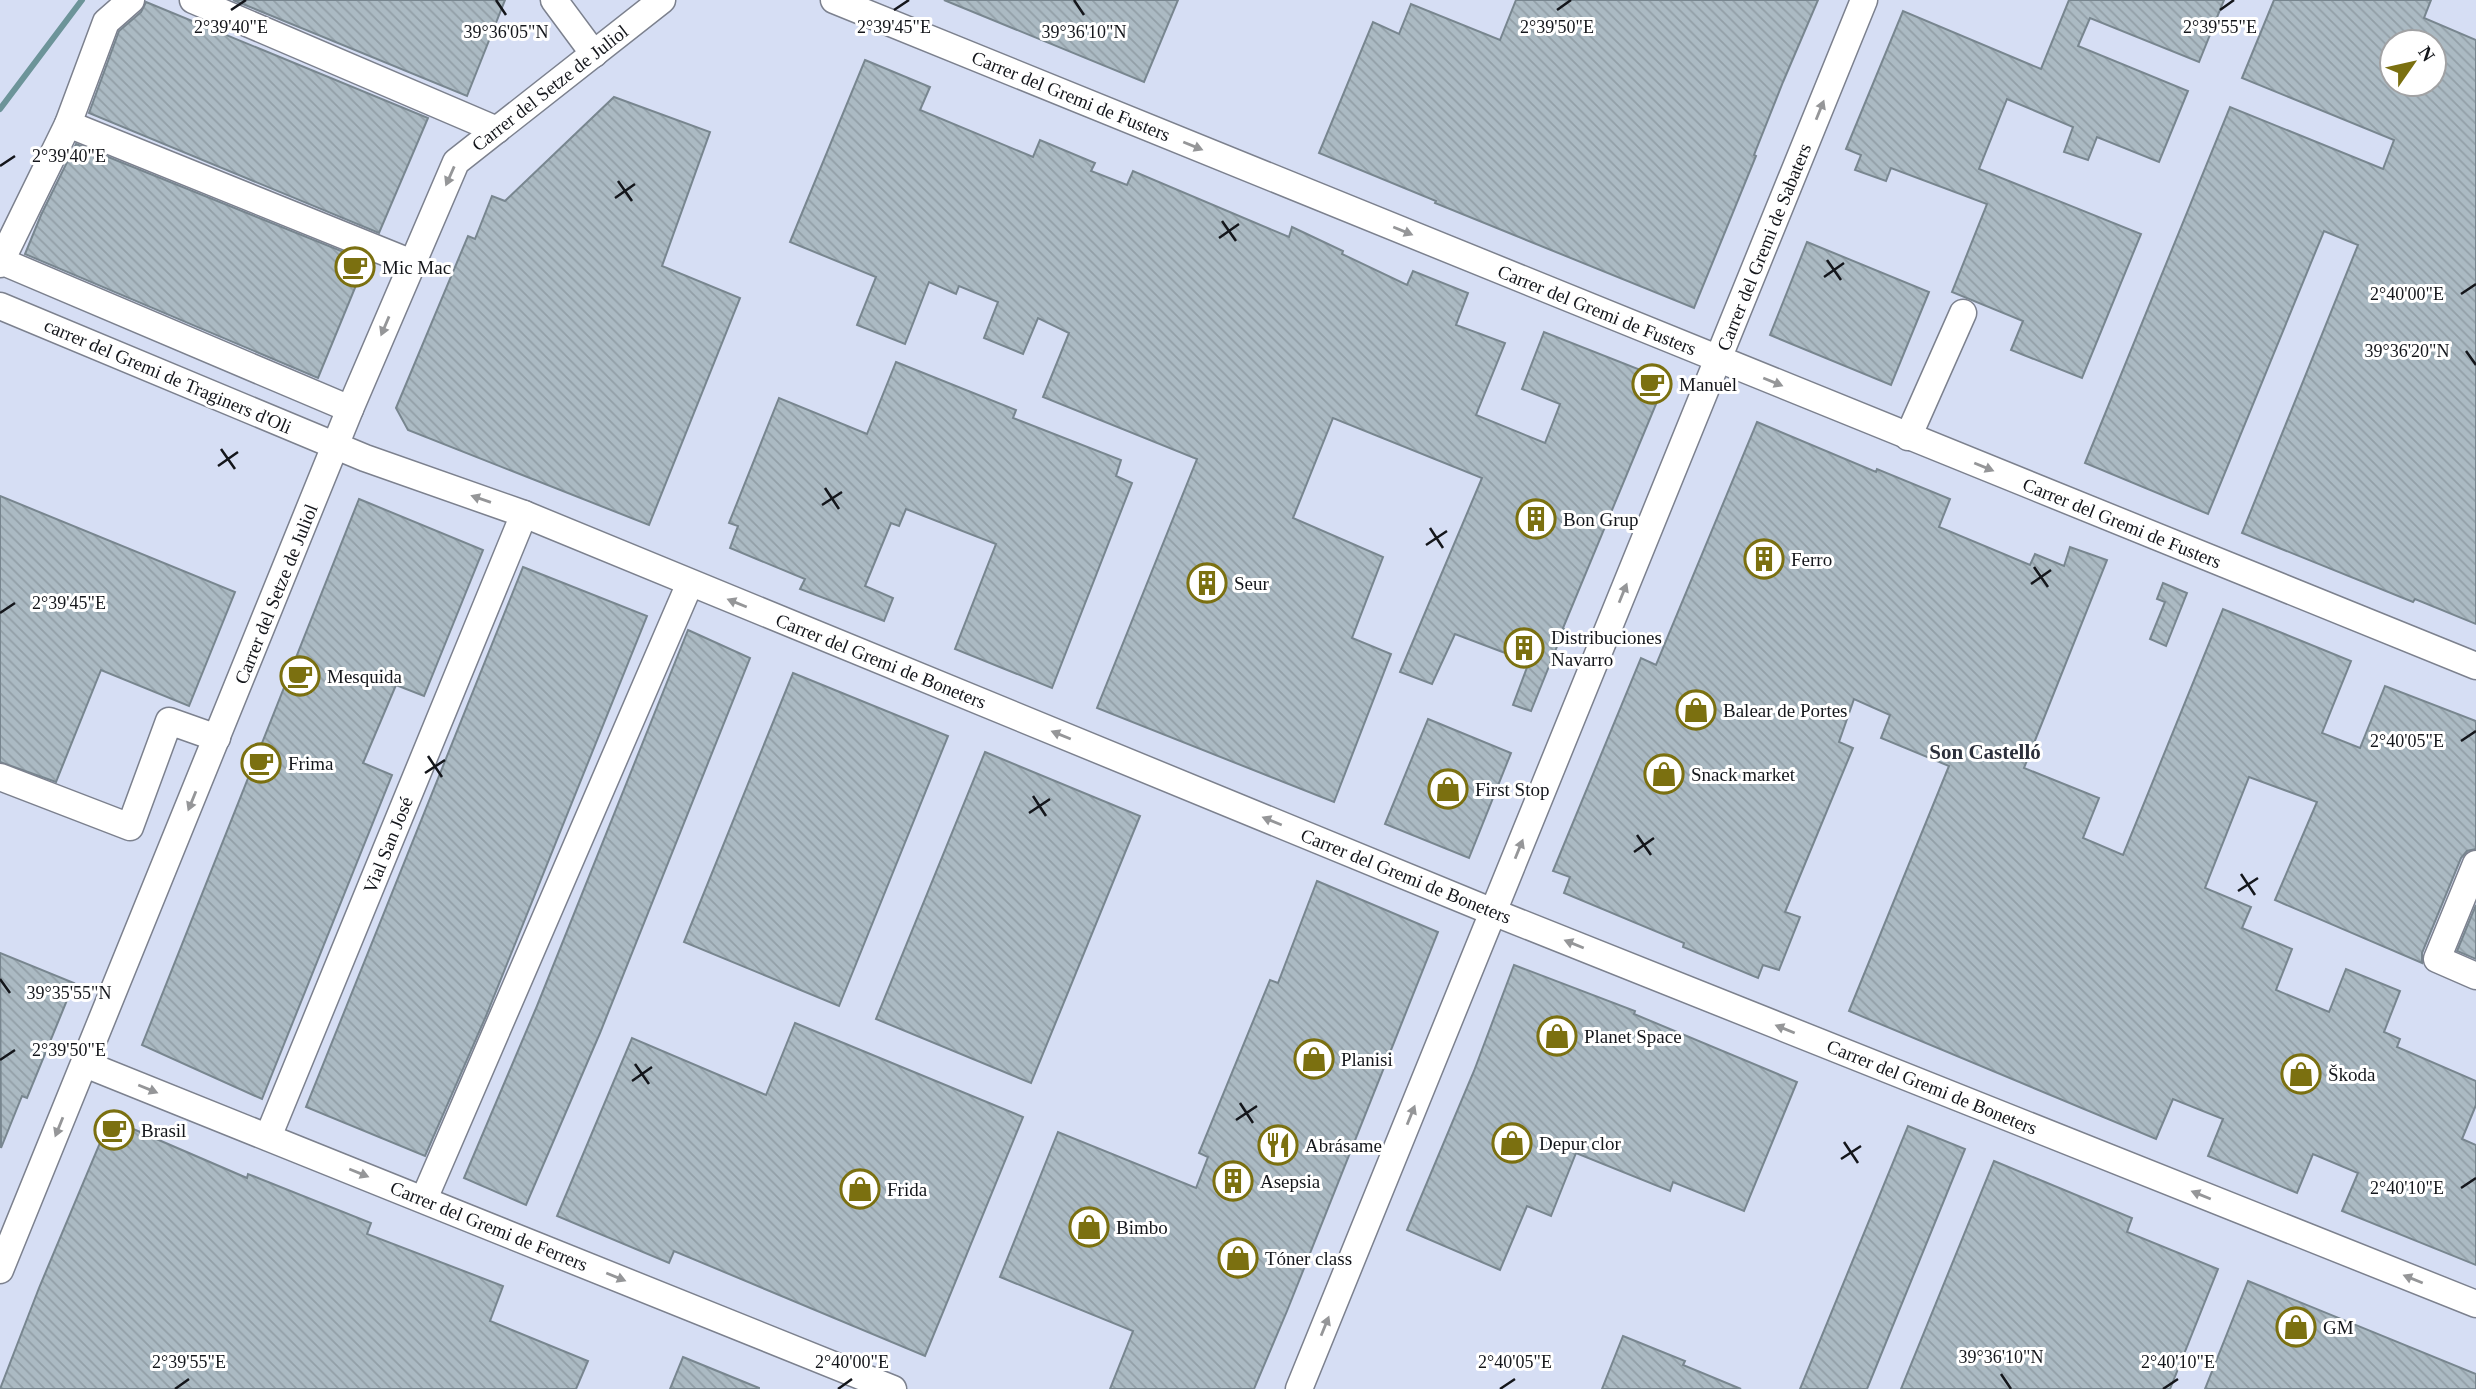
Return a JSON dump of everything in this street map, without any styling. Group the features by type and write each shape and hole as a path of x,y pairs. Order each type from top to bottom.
{"street":[{"path":"131,0 106,22 68,124 1,262 350,409"},
{"path":"193,0 497,130"},
{"path":"554,0 594,54"},
{"name":"Carrer del Setze de Juliol","path":"0,1270 350,409 456,162 662,0"},
{"name":"Carrer del Gremi de Fusters","path":"834,0 2476,666"},
{"name":"Carrer del Gremi de Sabaters","path":"1299,1389 1864,0"},
{"path":"68,124 412,263"},
{"name":"carrer del Gremi de Traginers d'Oli","path":"0,306 336,446"},
{"path":"1908,437 1963,313"},
{"name":"Carrer del Gremi de Boneters","path":"336,446 524,514 1493,912 2476,1304"},
{"name":"Vial San José","path":"268,1137 524,514"},
{"path":"424,1199 690,583"},
{"path":"0,777 130,827 169,721 218,738"},
{"path":"2476,864 2437,960 2476,976"},
{"name":"Carrer del Gremi de Ferrers","path":"85,1064 893,1389"}],"shaded area":[{"path":"0,0 2476,0 2476,1389 0,1389"}],"building":[{"path":"233,0 505,0 467,96"},
{"path":"944,0 1178,0 1144,82"},
{"path":"1516,0 1818,0 1694,308 1319,153 1373,22 1399,34 1411,4 1500,40"},
{"path":"2069,0 2224,0 2199,62 2090,18 2078,46 2188,91 2159,162 2097,137 2088,160 2064,152 2073,127 2007,99 1979,169 2141,234 2082,378 2011,350 2023,321 1952,292 1987,204 1891,168 1886,181 1855,170 1861,155 1846,149 1903,11 2041,69"},
{"path":"2274,0 2431,0 2424,18 2448,28 2378,28 2378,98 2448,98 2448,28 2476,40 2476,624 2415,599 2413,602 2242,533 2358,245 2324,231 2208,514 2085,463 2230,107 2383,169 2394,140 2242,78"},
{"path":"146,2 428,118 379,233 89,113 119,31 141,12"},
{"path":"865,60 930,87 920,110 1033,157 1040,140 1095,163 1091,171 1127,185 1133,171 1289,237 1292,227 1407,285 1413,271 1468,293 1456,325 1505,343 1476,415 1545,443 1560,404 1522,389 1544,332 1666,380 1531,711 1513,705 1529,662 1455,634 1432,684 1400,672 1482,478 1333,418 1293,518 1383,557 1352,638 1391,654 1334,802 1097,708 1197,459 1043,397 1069,333 1038,318 1023,354 984,338 998,302 959,286 956,294 929,282 905,344 857,325 876,277 790,242"},
{"path":"614,97 710,132 662,266 740,298 649,525 408,430 396,408 468,236 475,239 492,196 505,201"},
{"path":"76,144 366,261 318,378 25,254"},
{"path":"1807,242 1929,292 1891,385 1770,335"},
{"path":"896,362 1016,410 1013,418 1121,460 1116,476 1132,483 1052,688 955,649 996,544 906,509 899,526 891,523 865,586 893,598 884,621 800,589 805,579 730,548 738,526 729,523 779,398 867,434"},
{"path":"1757,422 1876,472 1877,469 1950,499 1939,527 2030,565 2035,554 2064,566 2070,547 2107,560 2024,768 2099,798 2083,838 2123,855 2223,609 2351,661 2322,733 2360,748 2385,686 2476,721 2476,849 2467,851 2461,858 2422,953 2422,963 2275,900 2317,802 2249,777 2205,888 2251,907 2242,928 2292,949 2276,990 2329,1012 2346,969 2400,991 2384,1032 2400,1039 2397,1047 2476,1081 2476,1105 2462,1139 2476,1145 2476,1265 2342,1211 2358,1173 2313,1154 2297,1193 2208,1156 2223,1119 2173,1099 2156,1139 1849,1011 1949,766 1881,738 1890,715 1854,699 1839,742 1853,748 1785,912 1800,917 1779,970 1763,965 1758,978 1683,947 1684,943 1564,893 1570,877 1553,871 1641,658 1656,665"},
{"path":"0,496 235,592 189,706 101,670 56,782 0,762"},
{"path":"359,499 483,550 424,696 396,685 363,763 392,775 262,1099 142,1045"},
{"path":"523,567 647,616 486,1016 425,1156 306,1107"},
{"path":"2163,583 2187,593 2166,646 2150,639 2165,602 2157,599"},
{"path":"688,630 750,658 600,1033 526,1205 464,1178 537,1006"},
{"path":"793,673 948,736 839,1006 684,942"},
{"name":"First Stop","path":"1428,719 1511,753 1469,858 1385,824"},
{"path":"985,752 1140,816 1031,1083 876,1019"},
{"path":"1317,881 1438,932 1287,1311 1254,1389 1110,1389 1133,1331 1000,1277 1058,1132 1196,1188 1208,1157 1199,1153 1270,980 1278,983"},
{"path":"2476,905 2476,959 2457,951"},
{"path":"0,953 74,983 27,1098 22,1096 1,1148"},
{"path":"1514,965 1635,1011 1634,1014 1797,1082 1744,1211 1673,1182 1670,1191 1576,1153 1551,1216 1527,1206 1500,1270 1407,1230 1474,1071"},
{"name":"Frida","path":"795,1023 1023,1117 925,1356 674,1251 669,1263 557,1216 632,1038 766,1095"},
{"path":"110,1119 247,1178 248,1174 371,1223 367,1234 503,1286 490,1321 588,1361 576,1389 0,1389"},
{"path":"1908,1126 1965,1149 1867,1389 1800,1389"},
{"path":"1994,1161 2132,1218 2127,1232 2218,1269 2170,1389 1901,1389"},
{"name":"GM","path":"2248,1281 2476,1374 2476,1389 2205,1389"},
{"path":"1623,1336 1685,1361 1683,1365 1741,1389 1602,1389"},
{"path":"683,1357 759,1388 759,1389 670,1389"}],"waterway":[{"path":"0,109 82,0"}],"place":[{"name":"Mic Mac","path":"355,267"},
{"name":"Manuel","path":"1652,384"},
{"name":"Bon Grup","path":"1536,519"},
{"name":"Ferro","path":"1764,559"},
{"name":"Seur","path":"1207,583"},
{"name":"Distribuciones Navarro","path":"1524,648"},
{"name":"Mesquida","path":"300,676"},
{"name":"Balear de Portes","path":"1696,710"},
{"name":"Frima","path":"261,763"},
{"name":"Snack market","path":"1664,774"},
{"name":"First Stop","path":"1448,789"},
{"name":"Planet Space","path":"1557,1036"},
{"name":"Planisi","path":"1314,1059"},
{"name":"Škoda","path":"2301,1074"},
{"name":"Brasil","path":"114,1130"},
{"name":"Depur clor","path":"1512,1143"},
{"name":"Abrásame","path":"1278,1145"},
{"name":"Asepsia","path":"1233,1181"},
{"name":"Frida","path":"860,1189"},
{"name":"Bimbo","path":"1089,1227"},
{"name":"Tóner class","path":"1238,1258"},
{"name":"GM","path":"2296,1327"}],"district":[{"name":"Son Castelló","path":"1985,752"}]}
